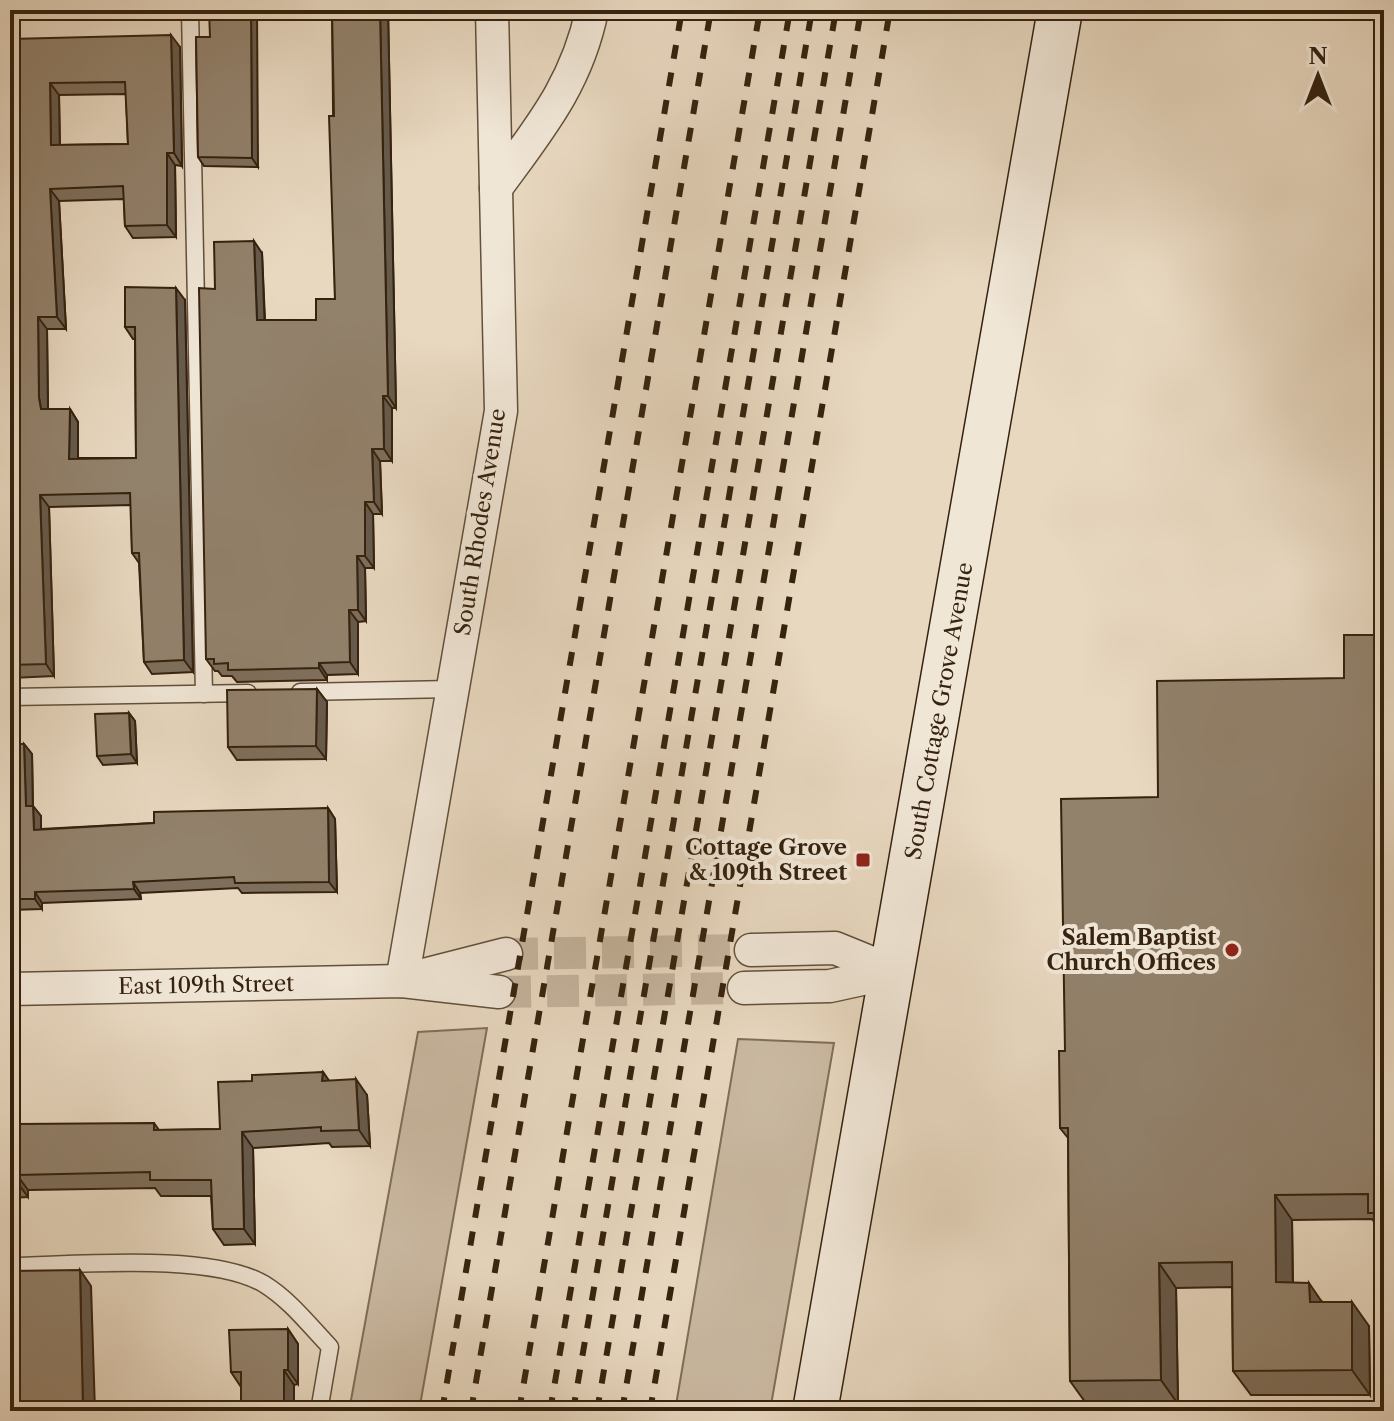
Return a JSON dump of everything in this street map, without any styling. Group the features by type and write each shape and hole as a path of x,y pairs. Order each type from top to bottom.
{"street":[{"name":"South Rhodes Avenue","path":"402,981 501,411 492,10"},
{"path":"496,188 559,102 584,49 592,10"},
{"name":"South Cottage Grove Avenue","path":"815,1411 1060,10"},
{"path":"751,950 835,948 894,972"},
{"name":"East 109th Street","path":"402,981 506,954"},
{"path":"744,988 830,986 894,972"},
{"name":"East 109th Street","path":"10,989 402,981 499,992"}],"lane":[{"path":"190,10 204,694"},
{"path":"10,697 452,689"},
{"path":"10,1266 202,1264 238,1272 264,1284 291,1304 330,1347 319,1411"}],"shaded area":[{"path":"487,1028 419,1411 349,1411 418,1032"},
{"path":"738,1039 834,1043 770,1411 675,1411"}],"building":[{"path":"209,10 251,10 252,158 198,157 196,37 210,37"},
{"path":"332,10 380,10 388,396 383,396 384,449 372,449 374,502 365,502 365,556 357,556 358,610 349,610 350,662 319,663 319,668 228,670 228,663 214,664 214,659 206,659 199,288 215,289 214,242 254,241 257,320 316,320 316,299 335,299 329,116 334,116"},
{"path":"171,35 174,153 167,153 167,225 125,226 123,186 50,189 57,317 38,317 39,398 41,409 70,409 69,459 136,458 135,327 125,327 125,287 176,288 184,660 144,662 139,553 132,553 130,493 40,495 46,664 10,665 10,39","holes":["125,82 128,144 51,145 50,83"]},
{"name":"Salem Baptist Church Offices","path":"1344,635 1384,635 1384,1213 1368,1213 1368,1194 1275,1195 1276,1282 1309,1283 1310,1302 1352,1302 1352,1370 1233,1371 1232,1262 1159,1263 1161,1380 1070,1381 1068,1128 1060,1128 1059,1051 1065,1051 1061,799 1158,797 1157,681 1344,678"},
{"path":"317,689 316,746 228,747 227,690"},
{"path":"129,713 131,754 97,756 95,714"},
{"path":"10,744 24,744 26,806 33,806 34,830 154,823 154,812 328,808 329,882 235,883 234,877 133,882 134,889 35,892 35,899 10,899"},
{"path":"323,1072 322,1081 356,1079 359,1130 321,1131 321,1127 242,1132 244,1229 213,1229 211,1180 150,1180 150,1172 17,1175 17,1182 10,1182 10,1132 16,1132 16,1124 154,1123 154,1130 220,1129 218,1082 252,1081 252,1075"},
{"path":"80,1270 83,1411 10,1411 10,1271"},
{"path":"288,1329 284,1411 241,1411 241,1372 231,1372 229,1330"}],"tunnel":[{"path":"506,954 751,950"},
{"path":"499,992 744,988"}],"railway":[{"path":"442,1411 682,10"},
{"path":"471,1411 711,10"},
{"path":"519,1411 760,10"},
{"path":"550,1411 790,10"},
{"path":"573,1411 812,10"},
{"path":"597,1411 836,10"},
{"path":"622,1411 861,10"},
{"path":"650,1411 890,10"}],"place":[{"name":"Cottage Grove & 109th Street","path":"863,860"},
{"name":"Salem Baptist Church Offices","path":"1232,950"}]}
